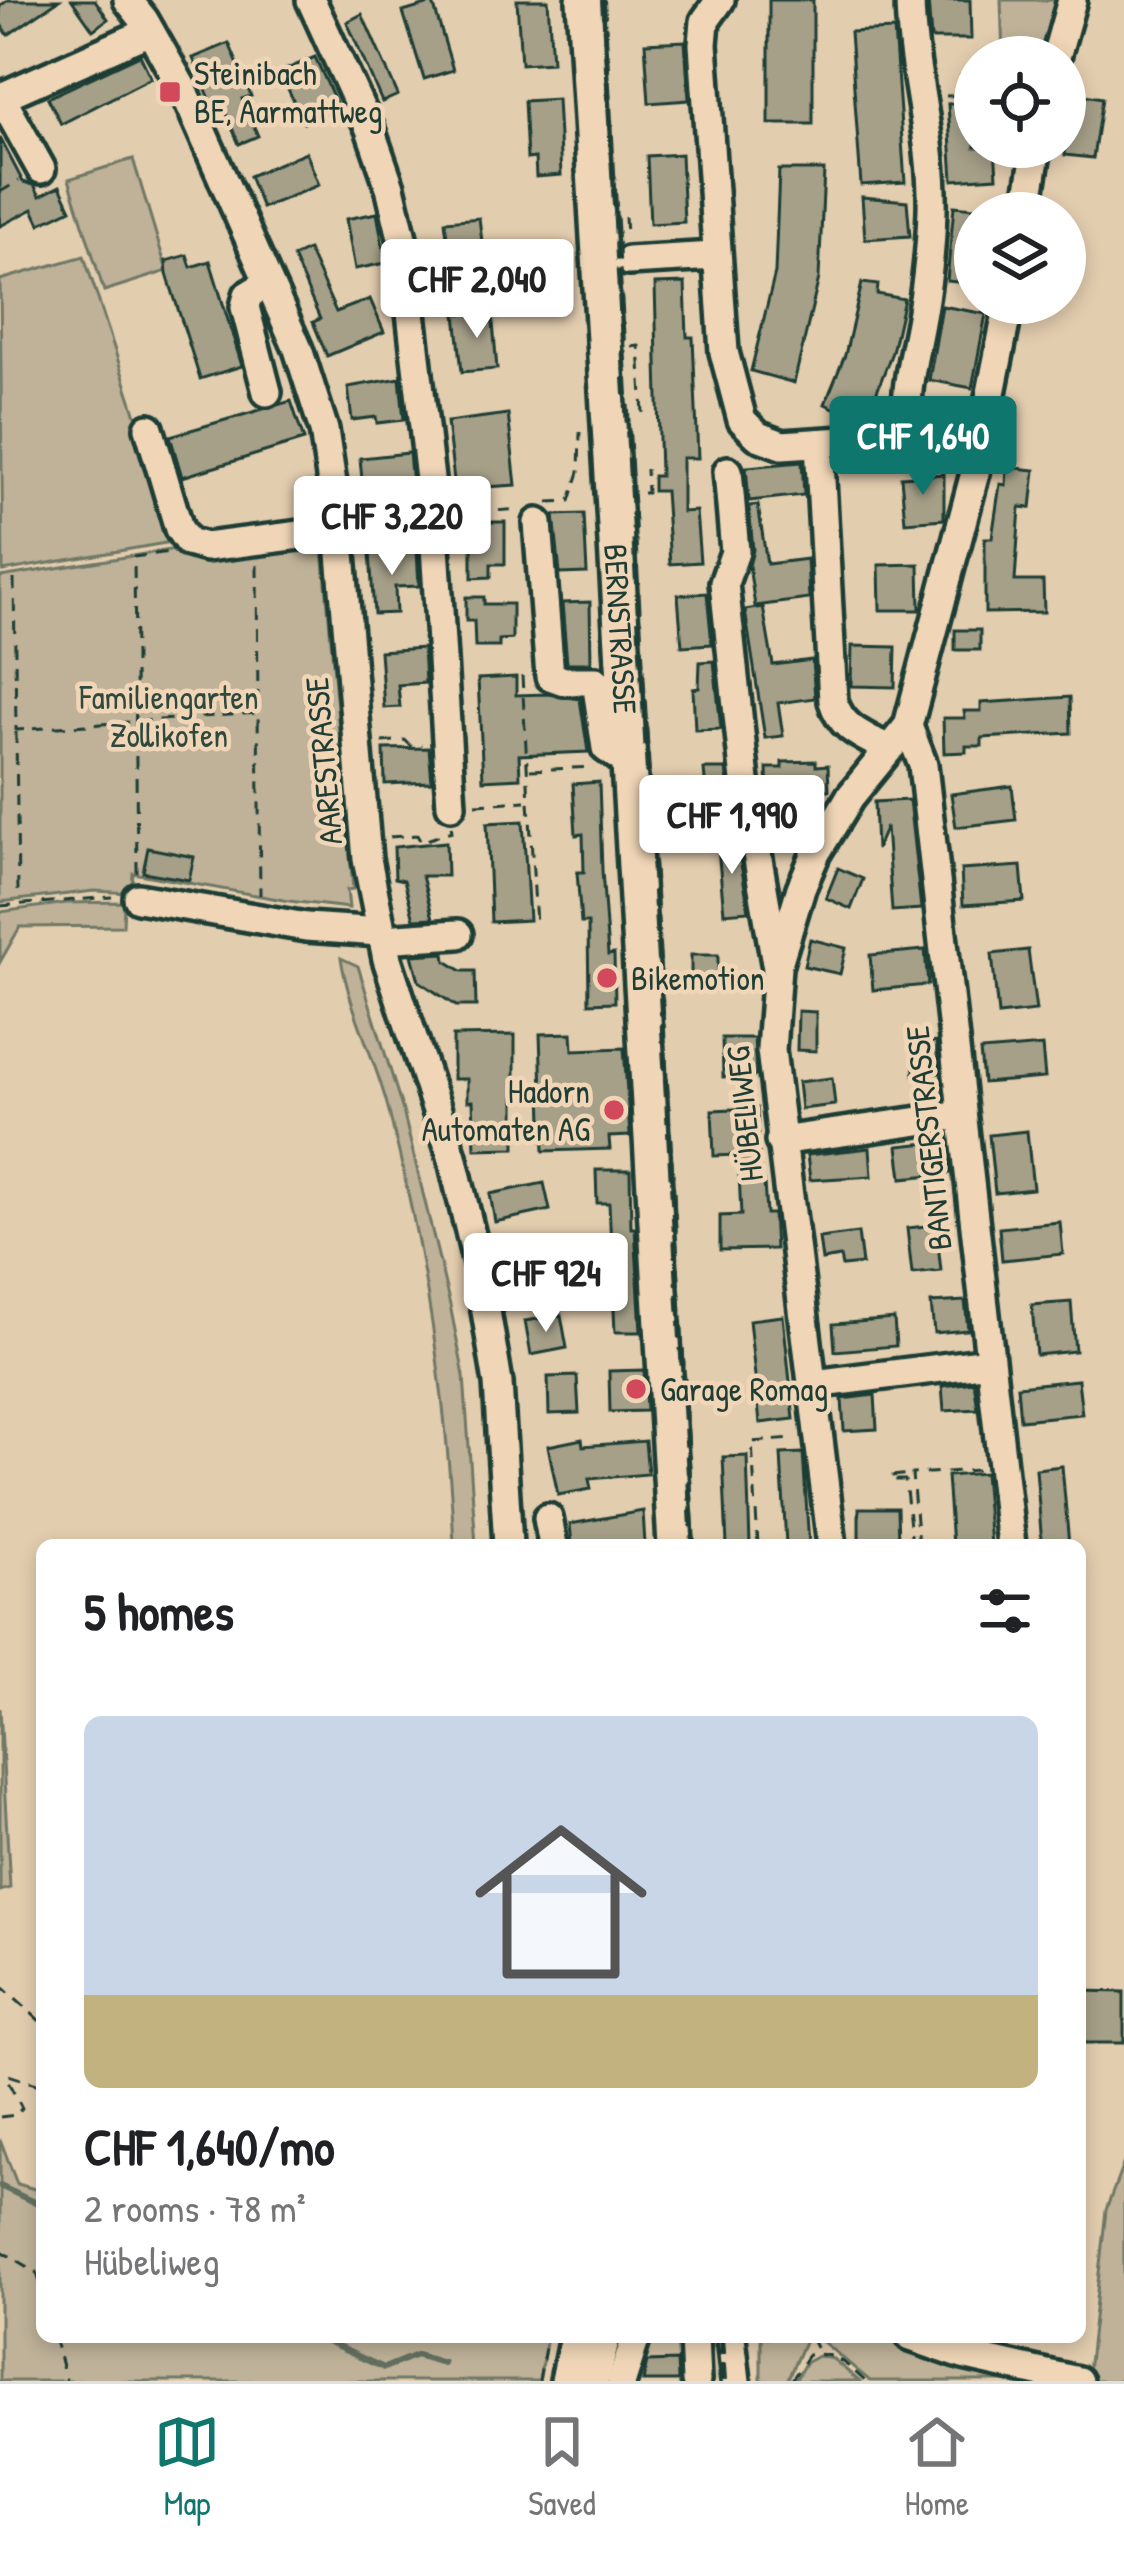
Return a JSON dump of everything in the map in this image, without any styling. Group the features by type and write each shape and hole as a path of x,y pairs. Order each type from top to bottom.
{"main road":[{"name":"BERNSTRASSE","path":"584,0 675,1539"},
{"path":"568,2381 577,2343"},
{"path":"592,2381 602,2343"}],"street":[{"name":"AARESTRASSE","path":"128,0 184,91 310,381 324,430 339,527 365,839 381,936 452,1156 479,1269 498,1383 508,1539"},
{"path":"311,0 370,129 398,214 444,515 451,818"},
{"path":"720,0 707,14 703,31 720,331 746,426 782,445 983,432"},
{"path":"909,437 904,400 927,276 932,209 910,38 910,0"},
{"path":"1062,36 1072,0"},
{"path":"41,169 0,96 150,31"},
{"path":"628,261 716,256"},
{"path":"267,392 245,307 248,295 268,283"},
{"name":"HÜBELIWEG","path":"831,1539 771,1050 777,967 816,854 850,797 908,726 983,432 1005,324"},
{"path":"149,428 179,529 198,547 444,515"},
{"path":"819,443 833,701 850,728 888,749"},
{"path":"728,471 735,552 724,583 746,790 777,967"},
{"path":"536,511 550,676 596,681 606,748 631,765"},
{"name":"BANTIGERSTRASSE","path":"908,726 923,765 1010,1539"},
{"path":"137,898 381,936 458,934"},
{"path":"780,1141 961,1115"},
{"path":"814,1384 988,1362"},
{"path":"622,2381 634,2343"},
{"path":"694,2343 696,2381"},
{"path":"732,2343 736,2381"},
{"path":"746,2381 749,2343"},
{"path":"928,2343 1078,2381"}],"path":[{"path":"632,347 639,346 643,414"},
{"path":"444,515 536,511 570,500 579,472 579,432 586,431 586,435"},
{"path":"641,493 647,493 646,469"},
{"path":"0,906 137,898 134,557 198,547"},
{"path":"257,554 260,918"},
{"path":"14,579 18,894"},
{"path":"522,676 536,926"},
{"path":"16,730 258,713"},
{"path":"358,744 405,740 411,746"},
{"path":"527,770 631,765"},
{"path":"365,839 417,835 421,842 451,818 528,801"},
{"path":"758,1539 752,1442 820,1437"},
{"path":"914,1539 905,1480 891,1480 891,1476 1001,1468"},
{"path":"912,1474 915,1539"},
{"path":"0,1985 36,2018"},
{"path":"0,2117 16,2115 22,2108 8,2075 36,2084"},
{"path":"0,2250 36,2271"},
{"path":"56,2343 66,2381"},
{"path":"539,2381 547,2343"},
{"path":"814,2343 818,2353"},
{"path":"791,2381 808,2355 818,2353 838,2358 865,2381"}],"shaded area":[{"path":"623,2343 726,2343 729,2381 613,2381"}],"green space":[{"path":"1001,0 1067,0 1057,36 1002,36"},
{"path":"133,159 167,271 104,291 69,179"},
{"path":"84,256 177,541 3,571 0,280"},
{"name":"Familiengarten Zollikofen","path":"322,538 353,889 347,890 349,908 133,873 132,893 94,891 0,902 0,577 182,548 184,555"},
{"path":"124,902 123,926 20,927 0,962 0,912"},
{"path":"341,958 358,966 403,1111 450,1305 464,1376 476,1539 454,1539 440,1379 413,1216 388,1108"},
{"path":"0,1708 10,1888 0,1891"},
{"path":"0,2139 17,2184 36,2189 36,2343 546,2343 539,2381 0,2381"},
{"path":"1124,2162 1124,2381 1087,2381 1106,2210"},
{"path":"761,2343 803,2343 787,2381 761,2381"},
{"path":"824,2343 915,2343 1039,2381 870,2381"},
{"path":"818,2356 833,2359 859,2381 795,2381 805,2363"}],"building":[{"path":"8,0 59,0 8,35 0,23 0,6"},
{"path":"72,0 95,0 108,19 93,30"},
{"path":"517,0 548,0 552,62 521,64"},
{"path":"769,0 813,0 813,124 769,124"},
{"path":"928,0 970,0 971,36 931,39"},
{"path":"433,3 453,70 424,79 403,12"},
{"path":"362,14 398,95 382,102 347,22"},
{"path":"894,30 905,182 861,185 850,32"},
{"path":"685,41 689,100 649,103 645,43"},
{"path":"229,43 251,96 242,99 258,136 239,144 223,107 215,111 193,58"},
{"path":"140,55 151,78 61,124 48,98"},
{"path":"315,57 338,107 304,123 280,72"},
{"path":"1086,95 1102,98 1093,158 1086,157"},
{"path":"557,99 561,175 536,177 535,158 527,159 524,101"},
{"path":"948,104 954,104 954,168 996,168 997,177 953,180"},
{"path":"0,138 23,182 34,185 40,196 60,186 71,209 40,224 33,209 0,226"},
{"path":"306,152 319,185 262,208 249,176"},
{"path":"681,154 684,222 650,224 647,156"},
{"path":"779,170 824,170 819,278 794,383 751,371 775,273"},
{"path":"862,197 907,201 910,236 865,239"},
{"path":"954,206 954,282 947,281"},
{"path":"377,213 386,263 355,269 346,219"},
{"path":"479,218 486,273 452,277 445,221"},
{"path":"308,250 336,312 370,299 384,332 327,356 313,322 320,319 293,257"},
{"path":"187,255 191,267 210,261 242,366 200,379 167,274 166,261"},
{"path":"685,283 687,337 693,337 698,458 682,458 682,512 696,511 700,562 670,564 665,491 653,491 653,476 660,476 655,284"},
{"path":"862,283 878,285 877,294 904,299 892,352 865,422 825,404 845,355"},
{"path":"942,306 954,308 954,324 984,324 972,388 929,380"},
{"path":"492,311 497,369 462,372 456,314"},
{"path":"400,378 404,420 352,420 348,387"},
{"path":"291,401 304,440 182,477 170,436"},
{"path":"508,414 516,485 455,489 447,422"},
{"path":"409,453 412,484 363,490 360,458"},
{"path":"802,462 804,495 749,501 746,467"},
{"path":"1007,467 1035,470 1031,508 1020,507 1015,581 1043,581 1044,612 985,613 985,538 992,538"},
{"path":"944,474 944,519 905,522 901,477"},
{"path":"758,505 767,564 807,559 809,599 755,606 749,506"},
{"path":"584,514 587,573 560,574 554,515"},
{"path":"462,522 505,522 505,564 491,564 491,577 472,578 472,545 462,545"},
{"path":"417,551 419,586 395,587 396,613 374,614 370,553"},
{"path":"919,564 920,610 880,610 879,565"},
{"path":"707,593 712,644 682,646 678,595"},
{"path":"466,597 484,597 484,604 512,604 512,639 499,640 499,647 475,647 474,621 466,621"},
{"path":"590,602 591,663 567,663 562,603"},
{"path":"763,607 773,665 812,660 815,698 778,703 783,736 765,738 745,610"},
{"path":"955,630 980,630 980,650 955,650"},
{"path":"852,646 896,647 895,687 851,686"},
{"path":"423,648 425,683 398,685 400,707 384,708 380,651"},
{"path":"714,661 721,729 695,730 693,689 699,688 700,662"},
{"path":"516,677 516,695 580,699 588,752 519,755 520,778 483,780 478,679"},
{"path":"1070,697 1071,733 982,738 982,746 944,753 943,718 965,718 964,711 981,711 981,703"},
{"path":"429,748 432,782 385,784 384,749"},
{"path":"816,761 816,766 828,765 829,790 822,790 822,804 768,800 767,768 782,768 782,762"},
{"path":"704,769 726,769 732,814 708,816"},
{"path":"599,782 615,1002 589,1003 588,923 581,923 577,872 584,872 583,834 576,835 573,784"},
{"path":"1012,786 1016,820 956,827 951,794"},
{"path":"909,800 921,909 892,911 886,827 876,850 874,802"},
{"path":"523,821 529,920 491,922 487,823"},
{"path":"735,830 749,911 724,913 718,849 729,848 727,831"},
{"path":"446,842 447,876 422,876 433,918 414,919 404,880 395,878 394,847"},
{"path":"148,848 194,857 189,880 143,872"},
{"path":"1021,866 1024,901 963,905 961,870"},
{"path":"838,868 863,879 851,909 826,898"},
{"path":"810,939 846,948 840,974 804,966"},
{"path":"925,950 928,985 873,990 870,955"},
{"path":"1028,950 1036,1011 998,1015 992,954"},
{"path":"445,953 446,961 462,971 475,971 476,1006 456,1006 419,981 412,955"},
{"path":"691,955 718,955 718,990 691,990"},
{"path":"798,1011 816,1012 816,1051 797,1050"},
{"path":"572,1033 573,1050 624,1048 630,1136 609,1137 610,1149 544,1151 540,1034"},
{"path":"515,1035 515,1148 475,1149 467,1079 453,1079 453,1036"},
{"path":"722,1038 754,1038 756,1076 723,1077"},
{"path":"936,1042 940,1073 914,1075 913,1044"},
{"path":"1042,1046 1045,1078 983,1083 980,1051"},
{"path":"832,1078 835,1105 801,1109 798,1082"},
{"path":"757,1108 760,1182 764,1182 766,1214 773,1214 775,1249 720,1250 720,1216 741,1215 739,1173 737,1155 714,1156 712,1110"},
{"path":"1027,1131 1033,1189 995,1193 989,1135"},
{"path":"947,1141 951,1173 902,1178 898,1146"},
{"path":"870,1148 872,1176 810,1180 807,1155"},
{"path":"596,1170 630,1170 641,1332 615,1332 609,1203 597,1203"},
{"path":"544,1183 550,1210 495,1222 490,1194"},
{"path":"1060,1222 1063,1254 1002,1260 999,1228"},
{"path":"936,1225 941,1271 912,1274 907,1228"},
{"path":"858,1233 862,1264 842,1266 840,1257 822,1260 819,1238"},
{"path":"578,1241 584,1267 509,1283 503,1257"},
{"path":"965,1301 968,1330 934,1333 931,1303"},
{"path":"1071,1302 1075,1351 1036,1355 1032,1305"},
{"path":"561,1315 567,1348 531,1355 525,1321"},
{"path":"783,1316 794,1419 760,1423 749,1320"},
{"path":"894,1319 896,1346 835,1351 833,1324"},
{"path":"644,1370 646,1411 610,1412 609,1371"},
{"path":"577,1376 579,1413 549,1414 548,1377"},
{"path":"1078,1380 1082,1414 1020,1420 1017,1386"},
{"path":"974,1382 978,1409 944,1411 942,1386"},
{"path":"875,1395 877,1429 844,1431 842,1399"},
{"path":"582,1439 583,1446 645,1441 648,1474 589,1479 591,1489 558,1495 548,1446"},
{"path":"803,1453 809,1539 786,1539 781,1454"},
{"path":"747,1456 750,1539 727,1539 723,1457"},
{"path":"1062,1466 1068,1539 1042,1539 1036,1469"},
{"path":"984,1473 990,1539 952,1539 947,1476"},
{"path":"859,1508 897,1508 898,1539 859,1539"},
{"path":"643,1511 645,1539 571,1539 570,1524"},
{"path":"1086,1991 1124,1992 1124,2043 1086,2043"},
{"path":"677,2361 678,2381 643,2381 647,2362"}],"waterway":[{"path":"0,2186 36,2203"},
{"path":"329,2343 384,2368 416,2355 443,2363"}],"railway":[{"path":"603,0 693,1539"},
{"path":"721,2343 724,2381"}],"place":[{"name":"Steinibach BE, Aarmattweg","path":"170,92"},
{"name":"Bikemotion","path":"607,978"},
{"name":"Hadorn Automaten AG","path":"614,1110"},
{"name":"Garage Romag","path":"636,1389"}]}
